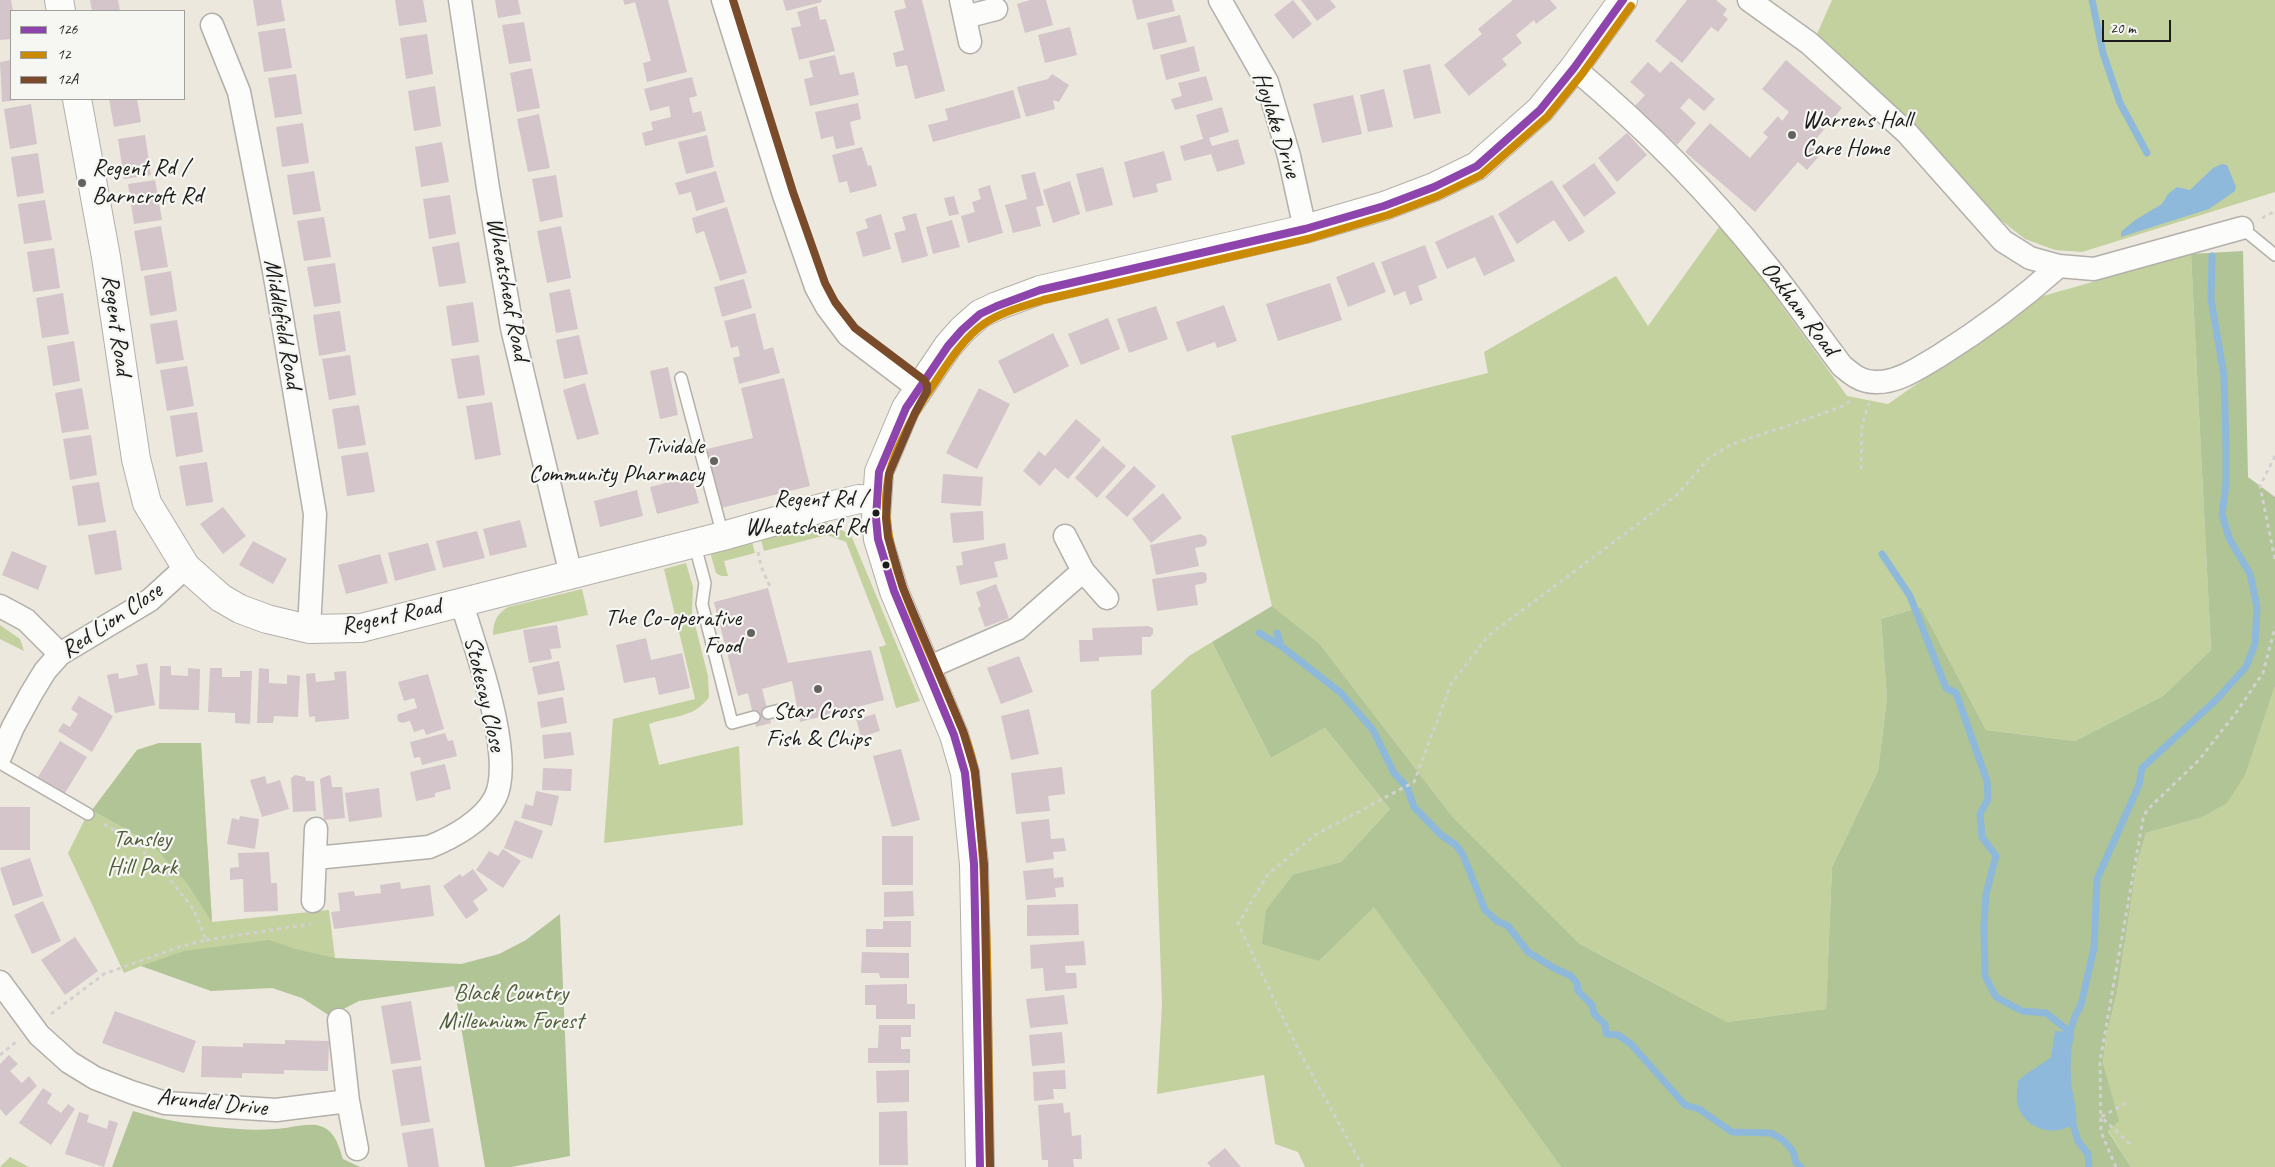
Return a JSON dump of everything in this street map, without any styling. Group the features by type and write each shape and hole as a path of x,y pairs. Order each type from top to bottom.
{"street":[{"name":"Wheatsheaf Road","path":"460,0 488,188 512,328 571,575"},
{"path":"723,0 784,195 816,287 827,307 848,335 918,388"},
{"name":"Hoylake Drive","path":"1220,0 1268,82 1289,156 1304,229"},
{"path":"980,1167 974,864 965,773 954,735 894,591 881,548 876,518 879,472 906,408 918,388 962,330 980,314 997,306 1040,290 1304,229 1384,206 1434,187 1477,166 1540,110 1574,68 1622,0"},
{"path":"1749,0 1809,43 1907,133 2003,241 2030,258 2059,266 2094,269 2242,228"},
{"path":"970,42 963,9 996,8"},
{"name":"Middlefield Road","path":"212,26 239,92 274,270 315,514 309,629"},
{"name":"Oakham Road","path":"1574,68 1616,103 1695,181 1766,263 1842,366 1857,379 1876,382 1893,379 1913,371 1980,330 2059,266"},
{"name":"Regent Road","path":"77,100 106,257 136,459 147,503 186,567 221,598 240,609 267,619 309,629 361,628 461,601 723,536 859,499 876,500"},
{"path":"1065,536 1083,572 1107,598"},
{"name":"Red Lion Close","path":"0,757 13,727 31,694 45,671 60,654 150,600 186,567"},
{"path":"926,669 1017,630 1083,572"},
{"name":"Stokesay Close","path":"315,858 429,847 445,841 473,822 486,811 496,797 500,776 499,738 489,694 461,601"},
{"path":"0,606 26,620 60,654"},
{"path":"313,901 316,829"},
{"name":"Arundel Drive","path":"0,982 33,1027 69,1062 95,1078 165,1103 276,1110 348,1101"},
{"path":"339,1020 348,1101 357,1149"}],"lane":[{"path":"2242,228 2275,255"},
{"path":"681,378 723,536"},
{"path":"694,542 705,583 702,604 732,722 754,717"},
{"path":"768,713 784,709"},
{"path":"0,763 88,814"}],"path":[{"path":"1861,469 1862,424 1876,382"},
{"path":"1363,1167 1299,1051 1238,924 1268,874 1315,835 1414,782 1450,684 1489,635 1678,494 1708,458 1732,444 1843,406 1876,382"},
{"path":"2275,456 2260,486 2275,560"},
{"path":"761,566 771,589"},
{"path":"2116,1167 2101,1132 2100,1062 2143,819 2147,810 2199,760 2238,710 2263,673 2275,627"},
{"path":"88,814 132,840 168,877 194,910 206,940"},
{"path":"33,1027 104,974 179,947 206,940 310,925 317,921 313,901"},
{"path":"2101,1117 2126,1103"},
{"path":"2101,1117 2130,1144"}],"green space":[{"path":"1832,0 2275,0 2275,192 2082,252 2055,250 2025,239 1984,207 1817,34"},
{"path":"1722,223 1847,396 1888,404 2043,296 2191,254 2211,650 2163,696 2075,741 1986,730 1921,607 1881,619 1887,698 1878,771 1832,867 1826,1009 1727,1022 1580,944 1452,816 1319,643 1272,606 1231,436 1488,373 1484,352 1616,276 1648,326"},
{"path":"2243,251 2248,477 2275,497 2275,686 2246,773 2227,803 2200,818 2146,833 2137,864 2117,993 2106,1037 2103,1063 2119,1121 2108,1131 2131,1167 1561,1167 1374,907 1319,961 1262,944 1266,910 1294,874 1341,862 1390,809 1325,728 1271,758 1212,642 1272,606 1319,643 1452,816 1580,944 1727,1022 1826,1009 1832,867 1878,771 1887,698 1881,619 1921,607 1986,730 2075,741 2163,696 2211,650 2191,254"},
{"path":"821,520 851,535 920,701 896,708 879,647 886,645 846,542 827,535 764,551 759,532"},
{"path":"750,534 755,553 724,561 728,576 721,576 716,573 710,552"},
{"path":"686,563 693,587 692,613 708,676 709,697 690,713 649,724 659,765 739,746 743,825 604,843 613,719 695,699 664,569"},
{"path":"582,589 588,615 493,635 496,619 508,607"},
{"path":"0,625 20,639 24,651 0,639"},
{"path":"1212,642 1271,758 1325,728 1390,809 1341,862 1294,874 1319,961 1374,906 1561,1167 1305,1167 1298,1152 1275,1144 1264,1075 1157,1094 1162,1004 1151,691 1189,656"},
{"path":"2275,686 2275,1167 2131,1167 2108,1130 2118,1121 2103,1063 2106,1037 2117,993 2137,864 2146,833 2200,818 2246,773"},
{"name":"Tansley Hill Park","path":"159,743 201,743 212,922 329,910 335,958 141,966 124,973 68,853 84,821 137,750"},
{"path":"159,743 201,743 212,922 187,883 151,843 92,810 137,750"},
{"name":"Black Country Millennium Forest","path":"560,914 570,1156 511,1167 485,1167 454,986 359,1001 330,1016 302,998 272,988 211,991 141,966 184,951 269,940 295,949 335,958 461,964 499,954 526,940"},
{"path":"133,1111 171,1121 247,1130 318,1125 334,1137 343,1159 360,1167 112,1167"},
{"path":"10,1157 29,1167 0,1167"}],"water":[{"path":"2222,164 2227,165 2236,187 2235,191 2209,209 2121,237 2121,232 2135,220 2162,204 2168,194 2177,187 2190,190 2213,168"},
{"path":"2055,1031 2070,1032 2074,1035 2071,1051 2071,1083 2076,1115 2074,1122 2070,1126 2063,1129 2048,1130 2034,1126 2023,1116 2019,1109 2017,1094 2018,1081 2051,1057"}],"building":[{"path":"0,0 11,0 13,10 10,10 10,39 0,40"},
{"path":"90,0 118,0 120,10 92,10"},
{"path":"253,0 281,0 285,21 257,26"},
{"path":"395,0 423,0 427,22 399,26"},
{"path":"495,0 518,0 521,14 498,18"},
{"path":"623,0 668,0 687,72 647,82 643,63 651,61 635,2 625,5"},
{"path":"783,0 821,0 822,2 786,11"},
{"path":"904,0 922,0 945,91 915,99 907,65 896,67 893,53 904,50 894,11 906,8"},
{"path":"1030,0 1046,0 1053,25 1025,33 1017,4"},
{"path":"1132,0 1172,0 1175,11 1137,20"},
{"path":"1293,0 1312,24 1293,39 1274,15"},
{"path":"1301,0 1330,0 1336,7 1317,21"},
{"path":"1513,0 1550,0 1557,8 1536,24 1534,20 1516,35 1522,43 1502,59 1507,65 1469,96 1444,65 1482,34 1478,29"},
{"path":"1687,0 1716,0 1727,9 1723,15 1728,19 1718,32 1711,27 1682,63 1655,41"},
{"path":"817,6 820,20 826,19 835,51 799,60 791,28 801,26 797,12"},
{"path":"1180,15 1187,42 1153,50 1147,23"},
{"path":"524,22 531,61 509,64 502,25"},
{"path":"1070,27 1077,55 1045,63 1038,35"},
{"path":"285,28 292,68 264,72 258,32"},
{"path":"427,34 433,74 406,79 400,38"},
{"path":"1194,46 1200,71 1166,80 1160,55"},
{"path":"835,55 840,75 854,72 859,95 810,106 804,79 813,77 809,61"},
{"path":"10,60 10,100 18,100 2,102 0,62"},
{"name":"Warrens Hall Care Home","path":"1786,60 1842,108 1811,145 1821,154 1807,170 1798,162 1755,212 1685,152 1710,123 1750,158 1768,137 1763,133 1778,116 1782,121 1789,112 1762,89"},
{"path":"1671,61 1715,99 1704,111 1689,98 1680,108 1696,123 1677,145 1635,106 1645,95 1630,82 1648,62 1660,73"},
{"path":"1430,64 1441,113 1414,119 1403,70"},
{"path":"532,68 540,108 517,112 510,73"},
{"path":"296,74 302,114 275,118 268,78"},
{"path":"1052,74 1069,85 1059,102 1053,100 1055,109 1026,117 1017,87 1048,79"},
{"path":"1206,76 1213,100 1175,110 1171,99 1182,96 1178,83"},
{"path":"692,77 697,96 689,98 693,113 701,111 706,131 645,146 642,133 653,130 651,122 671,117 669,106 650,111 644,89"},
{"path":"435,86 441,126 414,131 408,91"},
{"path":"1384,89 1393,127 1368,132 1360,95"},
{"path":"1013,90 1021,118 933,142 928,125 948,120 945,109"},
{"path":"1353,95 1362,134 1322,143 1313,104"},
{"path":"109,100 137,100 141,122 114,127"},
{"path":"858,103 861,119 850,122 855,145 836,149 833,136 821,139 815,112"},
{"path":"31,104 37,144 10,149 4,109"},
{"path":"1222,107 1229,132 1209,138 1212,146 1238,139 1245,164 1217,172 1211,154 1184,161 1180,146 1203,139 1196,115"},
{"path":"539,114 550,168 528,172 517,119"},
{"path":"303,123 309,163 282,167 276,127"},
{"path":"1627,133 1647,155 1617,182 1598,158"},
{"path":"145,135 151,175 124,179 118,139"},
{"path":"707,135 714,167 686,174 678,142"},
{"path":"442,142 449,182 421,187 415,147"},
{"path":"862,147 868,166 871,165 877,186 850,193 847,181 839,183 832,155"},
{"path":"1164,151 1172,180 1156,184 1158,192 1133,198 1124,162"},
{"path":"38,153 44,193 17,197 11,157"},
{"path":"1594,163 1616,193 1584,217 1562,186"},
{"path":"1103,167 1113,205 1086,212 1076,174"},
{"path":"314,171 321,211 293,215 287,175"},
{"path":"716,171 725,202 696,211 691,192 679,195 675,183"},
{"path":"1035,172 1044,205 1036,207 1041,226 1013,233 1005,205 1027,199 1021,175"},
{"path":"556,175 563,217 540,222 532,179"},
{"path":"155,180 162,220 134,224 128,184"},
{"path":"1552,180 1585,232 1569,242 1554,220 1517,244 1498,214"},
{"path":"1070,181 1080,214 1053,223 1043,190"},
{"path":"990,185 1003,233 968,243 961,216 975,212 972,202 981,199 978,189"},
{"path":"450,195 456,234 429,239 423,199"},
{"path":"954,196 959,214 949,216 944,198"},
{"path":"45,200 52,240 24,244 18,204"},
{"path":"727,207 747,273 720,281 704,231 696,234 692,218"},
{"path":"916,213 928,256 902,263 894,233 906,230 902,217"},
{"path":"881,214 891,249 863,257 856,232 868,228 865,219"},
{"path":"1493,215 1515,261 1484,276 1475,257 1447,269 1435,242"},
{"path":"324,217 331,257 304,261 297,221"},
{"path":"952,220 960,247 933,254 926,227"},
{"path":"161,226 168,267 141,271 134,231"},
{"path":"561,226 571,278 547,283 537,231"},
{"path":"459,242 466,283 439,287 432,247"},
{"path":"1425,245 1437,278 1418,286 1423,300 1410,305 1405,291 1394,296 1381,262"},
{"path":"54,248 60,288 33,292 27,252"},
{"path":"1374,262 1386,292 1348,307 1336,277"},
{"path":"335,263 341,303 314,307 307,267"},
{"path":"171,271 177,311 150,316 144,276"},
{"path":"744,279 752,308 722,317 714,287"},
{"path":"1330,283 1342,320 1278,341 1266,304"},
{"path":"570,289 578,329 556,333 549,293"},
{"path":"63,293 69,334 42,338 36,298"},
{"path":"473,302 479,342 452,346 446,306"},
{"path":"1224,305 1237,341 1217,348 1215,342 1187,352 1176,322"},
{"path":"1156,306 1168,339 1129,353 1117,319"},
{"path":"340,311 346,351 319,356 313,315"},
{"path":"755,313 764,350 773,347 780,373 739,384 733,358 740,356 738,346 731,348 724,321"},
{"path":"1108,318 1120,349 1081,365 1068,334"},
{"path":"177,320 184,360 156,364 150,324"},
{"path":"1053,333 1069,366 1014,394 998,361"},
{"path":"579,335 588,374 564,379 556,340"},
{"path":"74,341 80,381 53,386 47,346"},
{"path":"350,355 356,395 329,400 322,359"},
{"path":"479,355 485,395 458,399 451,359"},
{"path":"187,366 194,406 167,411 160,370"},
{"path":"668,367 678,415 660,419 650,371"},
{"path":"784,378 810,486 721,508 707,449 753,438 741,388"},
{"path":"585,383 599,434 577,440 563,390"},
{"path":"82,388 89,429 62,433 55,393"},
{"path":"979,388 1010,404 977,469 946,453"},
{"path":"492,402 501,455 475,460 466,406"},
{"path":"359,405 366,445 338,449 332,409"},
{"path":"197,412 203,452 176,457 170,416"},
{"path":"1076,419 1101,440 1068,479 1055,468 1040,486 1023,471 1039,451 1045,456"},
{"path":"91,435 97,475 70,480 63,439"},
{"path":"1103,446 1126,466 1097,498 1075,478"},
{"path":"368,452 375,492 347,496 341,456"},
{"path":"207,462 213,502 186,506 179,466"},
{"path":"1134,466 1156,486 1127,517 1105,497"},
{"path":"943,474 983,477 981,506 941,503"},
{"path":"692,476 699,503 657,514 650,487"},
{"path":"99,482 106,522 78,526 72,486"},
{"path":"637,490 643,516 600,527 594,501"},
{"path":"1163,493 1182,518 1151,543 1132,519"},
{"path":"223,507 246,536 223,554 200,524"},
{"path":"983,511 984,540 953,543 950,513"},
{"path":"520,520 527,547 490,556 483,529"},
{"path":"116,530 122,570 95,575 88,535"},
{"path":"477,531 485,558 443,568 436,541"},
{"path":"1201,534 1206,537 1207,542 1205,546 1195,548 1199,566 1156,575 1150,545"},
{"path":"253,541 287,559 273,584 239,565"},
{"path":"428,543 436,570 395,581 388,553"},
{"path":"1005,543 1008,559 994,562 998,577 960,585 956,566 963,565 961,552"},
{"path":"12,551 47,566 38,590 2,575"},
{"path":"380,554 388,583 346,594 338,565"},
{"path":"1206,573 1207,579 1205,583 1195,585 1198,605 1157,611 1152,579"},
{"path":"996,584 1009,618 985,627 978,608 981,606 976,592"},
{"path":"768,588 788,663 871,650 884,700 800,722 792,681 762,689 771,723 756,727 748,693 738,696 714,602"},
{"path":"557,625 561,648 550,649 552,659 529,663 523,630"},
{"path":"1148,626 1153,628 1153,634 1150,637 1142,637 1142,655 1099,657 1099,661 1080,662 1079,640 1093,640 1092,628"},
{"path":"646,638 651,660 682,653 690,688 659,695 655,677 624,683 616,645"},
{"path":"1019,656 1033,692 1001,704 987,668"},
{"path":"559,661 565,690 538,695 532,667"},
{"path":"147,663 155,705 115,713 107,675 118,673 119,679 138,675 136,665"},
{"path":"160,666 171,666 171,675 188,676 188,668 200,669 199,710 159,709"},
{"path":"210,668 222,668 222,677 240,677 240,671 252,671 250,724 235,723 235,713 208,712"},
{"path":"259,668 269,669 269,683 287,684 287,675 300,676 298,717 274,716 273,723 257,723"},
{"path":"346,671 349,719 315,722 315,716 309,717 306,674 315,673 316,682 335,680 334,672"},
{"path":"428,674 444,729 426,735 424,729 414,732 410,721 402,723 398,721 398,714 417,708 414,698 404,701 398,682"},
{"path":"79,696 113,716 92,752 58,731 63,723 70,727 78,714 71,709"},
{"path":"563,697 567,723 541,728 537,702"},
{"path":"1029,709 1039,754 1011,760 1001,716"},
{"path":"875,714 880,731 861,737 856,719"},
{"path":"571,732 574,755 544,759 542,735"},
{"path":"445,733 448,741 453,740 457,756 422,765 420,757 414,758 410,742"},
{"path":"60,741 87,757 65,793 38,777"},
{"path":"901,749 920,820 892,827 873,756"},
{"path":"445,764 451,789 435,793 435,797 416,801 410,772"},
{"path":"1062,767 1065,794 1048,796 1050,811 1016,814 1011,773"},
{"path":"543,768 572,769 571,791 542,790"},
{"path":"295,775 305,777 306,781 314,781 316,811 293,812 291,778"},
{"path":"329,775 332,787 342,787 345,818 324,820 320,779"},
{"path":"265,776 267,784 280,780 289,809 262,817 250,780"},
{"path":"379,788 382,817 349,822 345,793"},
{"path":"536,791 559,796 552,826 521,818 525,804 533,806"},
{"path":"0,807 30,807 30,850 0,850"},
{"path":"240,816 259,819 255,849 227,844 232,818 239,820"},
{"path":"1049,819 1051,839 1064,838 1066,851 1053,852 1054,859 1026,863 1021,822"},
{"path":"515,820 543,831 532,859 504,848"},
{"path":"882,836 913,836 913,885 882,885"},
{"path":"503,849 521,861 503,888 476,870 489,851 498,856"},
{"path":"269,852 271,883 277,883 278,911 244,912 243,879 230,880 230,868 239,867 238,853"},
{"path":"30,858 43,896 13,906 0,868"},
{"path":"1053,868 1054,878 1063,877 1064,887 1055,888 1056,897 1026,900 1023,871"},
{"path":"473,869 488,890 473,901 479,910 466,919 443,886 460,874 462,877"},
{"path":"400,882 401,889 430,885 434,916 334,929 331,912 340,911 338,893 354,891 355,896 381,893 380,885"},
{"path":"913,891 914,916 884,917 884,892"},
{"path":"43,901 61,941 32,954 14,915"},
{"path":"1078,904 1079,935 1027,936 1027,905"},
{"path":"883,921 911,921 911,947 866,947 866,929 883,929"},
{"path":"75,937 98,971 65,995 41,960"},
{"path":"1084,941 1086,965 1065,966 1066,973 1076,973 1077,988 1045,991 1043,968 1031,969 1030,945"},
{"path":"862,952 909,953 909,978 880,978 879,973 861,973"},
{"path":"907,984 907,1004 915,1004 915,1019 876,1019 876,1005 865,1005 865,985"},
{"path":"1064,995 1068,1024 1030,1028 1026,999"},
{"path":"411,1001 421,1060 391,1064 381,1006"},
{"path":"115,1011 196,1041 184,1073 102,1043"},
{"path":"879,1025 911,1025 911,1037 901,1037 901,1049 910,1049 910,1063 868,1063 868,1048 878,1048"},
{"path":"1062,1032 1065,1063 1032,1066 1029,1035"},
{"path":"285,1040 329,1041 328,1071 284,1070 284,1074 242,1073 242,1078 201,1077 202,1046 243,1047 243,1043 285,1044"},
{"path":"9,1055 18,1064 10,1071 22,1083 29,1076 37,1086 6,1116 0,1109 0,1064"},
{"path":"421,1066 430,1122 401,1126 392,1070"},
{"path":"909,1070 909,1102 877,1103 876,1071"},
{"path":"1065,1070 1066,1089 1053,1089 1054,1099 1034,1101 1033,1072"},
{"path":"43,1088 52,1094 47,1103 61,1113 68,1104 75,1109 51,1145 19,1123"},
{"path":"1063,1103 1064,1113 1070,1112 1072,1136 1081,1135 1082,1159 1073,1159 1074,1167 1048,1167 1048,1160 1042,1160 1038,1105"},
{"path":"907,1111 908,1165 879,1165 879,1112"},
{"path":"79,1112 89,1115 87,1122 107,1129 109,1120 118,1123 104,1167 65,1154"},
{"path":"433,1128 439,1167 408,1167 402,1133"},
{"path":"1225,1148 1241,1167 1211,1167 1207,1163"}],"waterway":[{"path":"2092,0 2103,53 2120,103 2147,153"},
{"path":"2070,1032 2081,1005 2094,948 2097,879 2139,785 2142,768 2216,700 2246,667 2255,644 2257,607 2250,574 2229,538 2222,514 2226,485 2224,376 2211,299 2212,256"},
{"path":"1882,554 1910,596 1946,688 1956,693 1987,781 1988,799 1980,814 1982,837 1996,856 1986,894 1984,926 1985,976 1996,997 2022,1011 2046,1013 2070,1032 2070,1036"},
{"path":"1259,633 1281,646"},
{"path":"1277,633 1281,646 1341,693 1373,730 1394,773 1407,787 1414,807 1441,835 1456,845 1463,855 1485,910 1497,921 1508,926 1528,952 1571,976 1577,983 1578,991 1592,1005 1594,1014 1605,1024 1606,1034 1618,1035 1631,1044 1685,1105 1699,1109 1732,1132 1771,1133 1783,1140 1793,1151 1796,1163 1801,1167"},
{"path":"2073,1116 2073,1124 2078,1141 2088,1154 2089,1167"}],"transit line":[{"name":"12A","path":"733,0 793,192 825,283 835,302 855,328 924,380 927,385 927,391 915,413 889,474 886,518 888,537 903,588 963,731 975,771 984,864 990,1167"},
{"name":"126","path":"980,1167 974,864 965,773 954,735 894,591 878,539 876,518 879,472 906,408 948,346 962,330 980,314 997,306 1040,290 1305,229 1384,206 1434,187 1477,166 1540,110 1574,68 1623,0"},
{"name":"12","path":"990,1167 986,921 984,872 975,775 968,745 961,726 903,589 888,530 886,502 891,466 915,413 945,367 967,339 985,323 1006,312 1043,300 1308,239 1388,215 1438,196 1481,175 1547,117 1582,74 1631,6"}],"place":[{"name":"Warrens Hall Care Home","path":"1792,135"},
{"name":"Regent Rd / Barncroft Rd","path":"82,183"},
{"name":"Tividale Community Pharmacy","path":"714,461"},
{"name":"Regent Rd / Wheatsheaf Rd","path":"876,513"},
{"name":"The Co-operative Food","path":"751,633"},
{"name":"Star Cross Fish & Chips","path":"818,689"}]}
